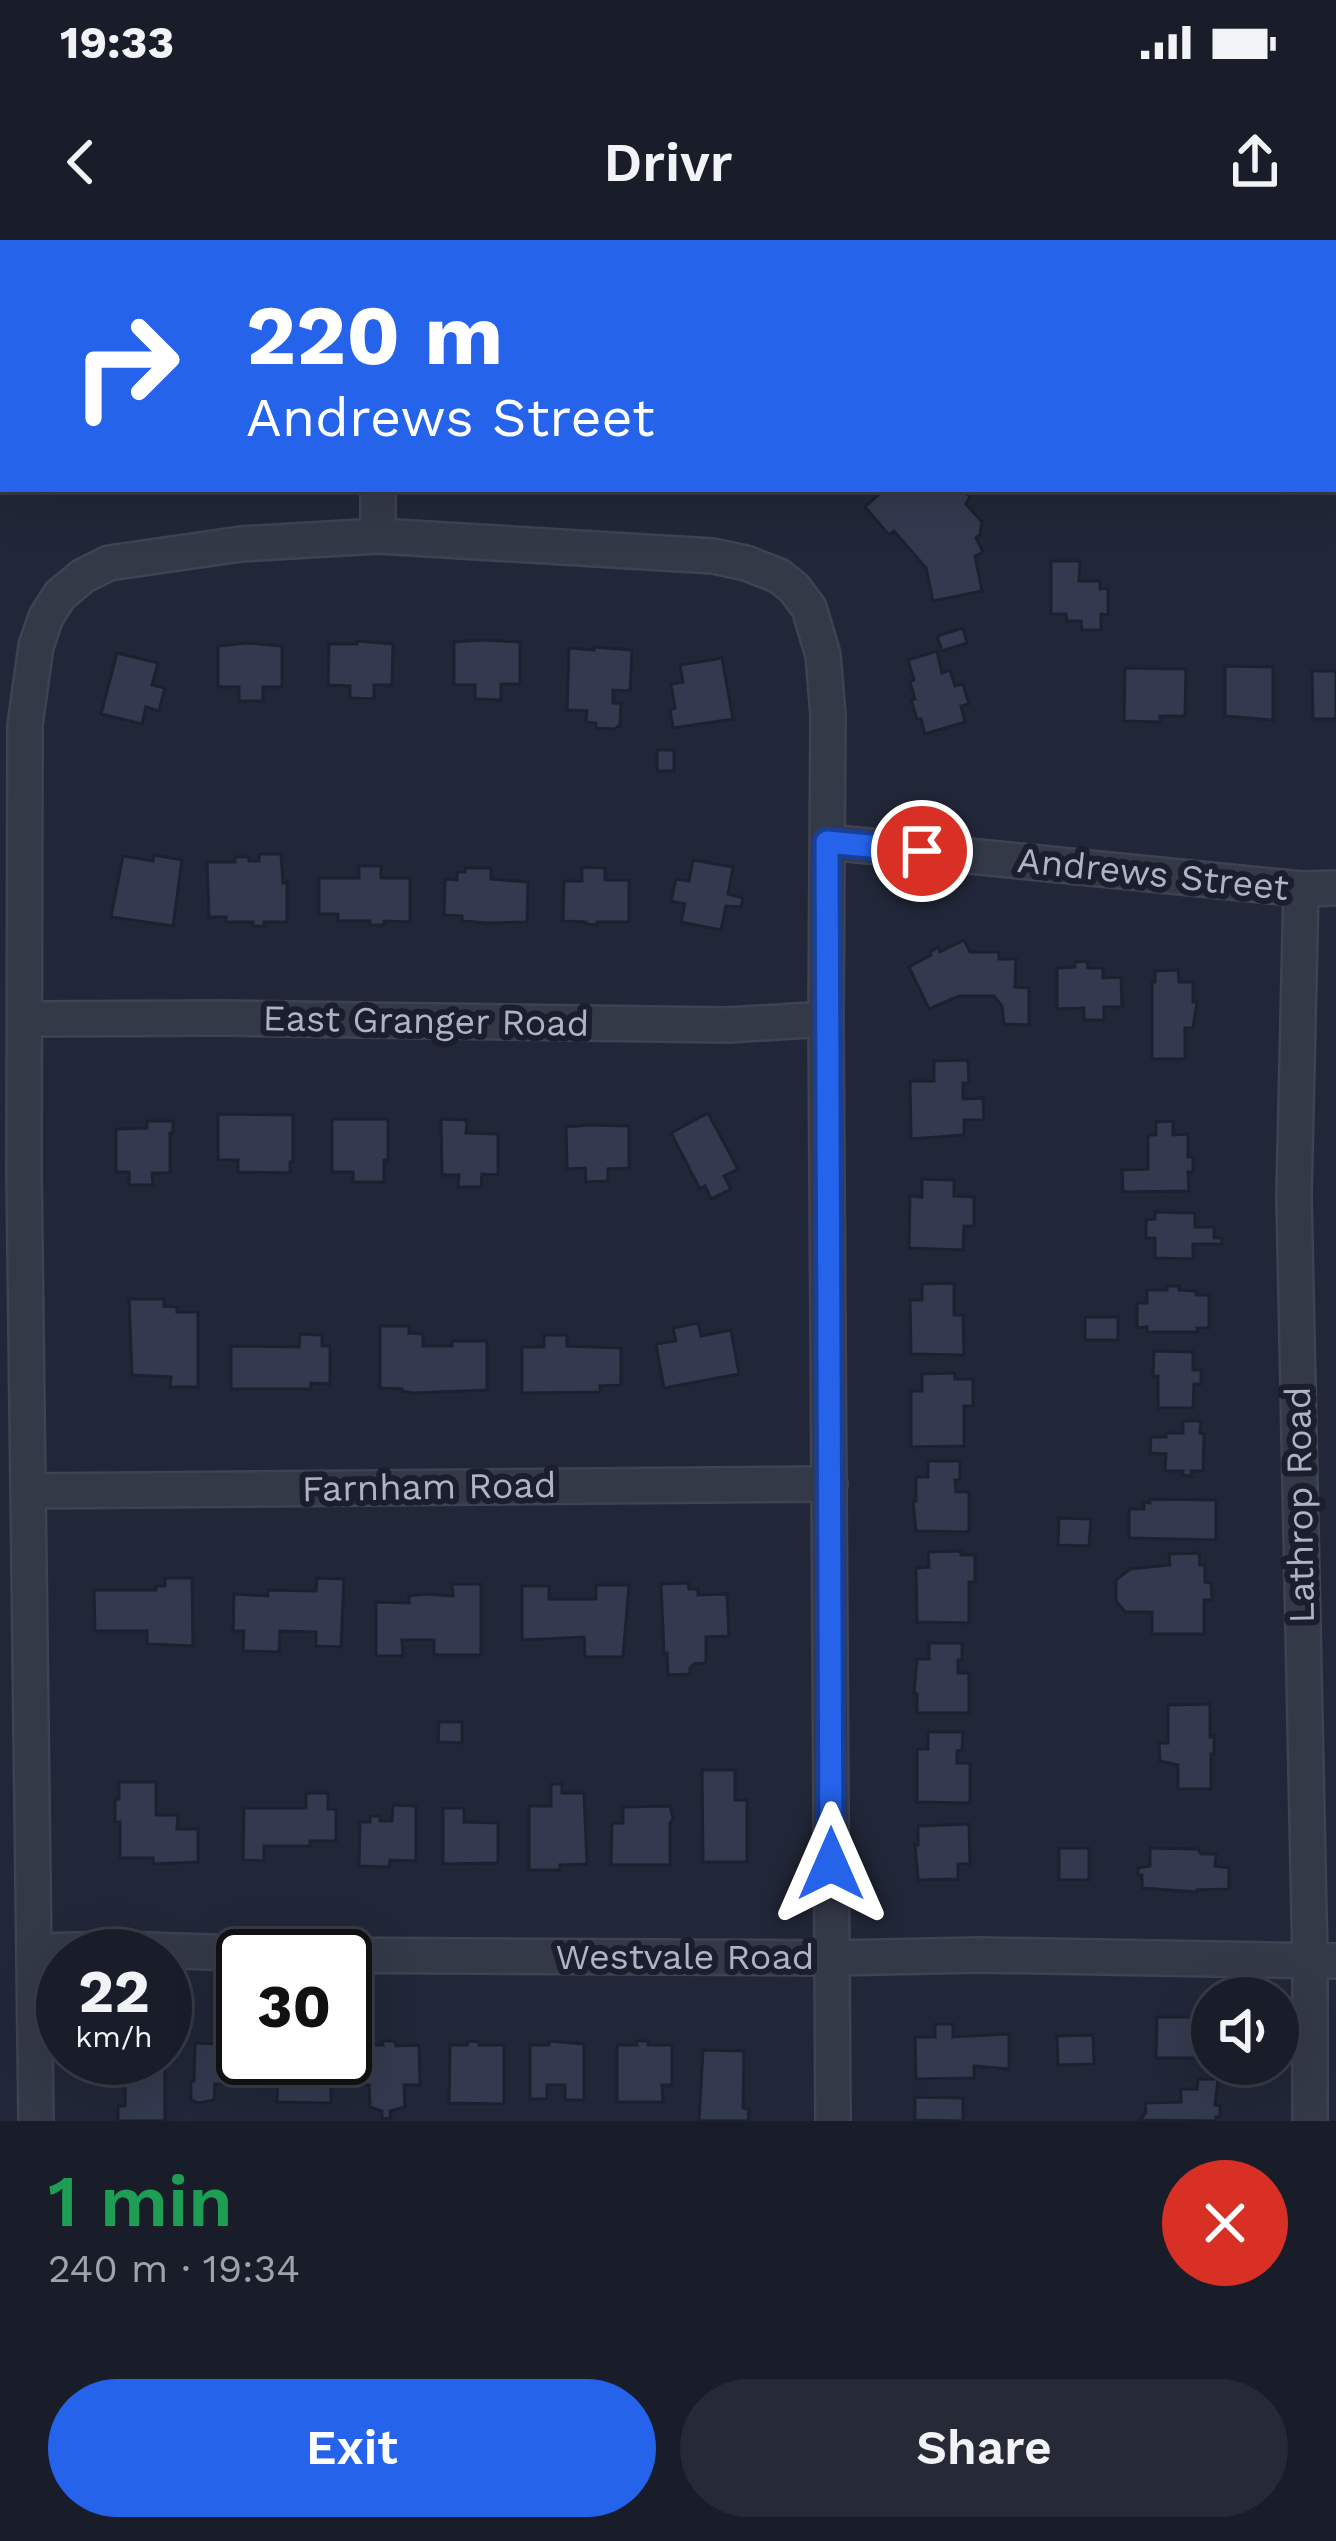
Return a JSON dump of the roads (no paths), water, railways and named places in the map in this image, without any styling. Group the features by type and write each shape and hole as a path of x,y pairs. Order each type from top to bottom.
{"street":[{"path":"378,492 378,536"},
{"path":"36,2121 28,1491 12,1173 26,1019 25,725 36,646 60,595 109,563 241,544 378,536 713,556 746,563 779,576 794,588 809,608 824,655 828,715 833,2121"},
{"name":"Andrews Street","path":"827,842 1301,889 1336,888"},
{"name":"Lathrop Road","path":"1301,889 1294,1196 1323,1961 1310,2121"},
{"name":"East Granger Road","path":"26,1019 728,1025 826,1019"},
{"name":"Farnham Road","path":"28,1491 830,1484"},
{"name":"Westvale Road","path":"34,1951 1323,1961"}]}
